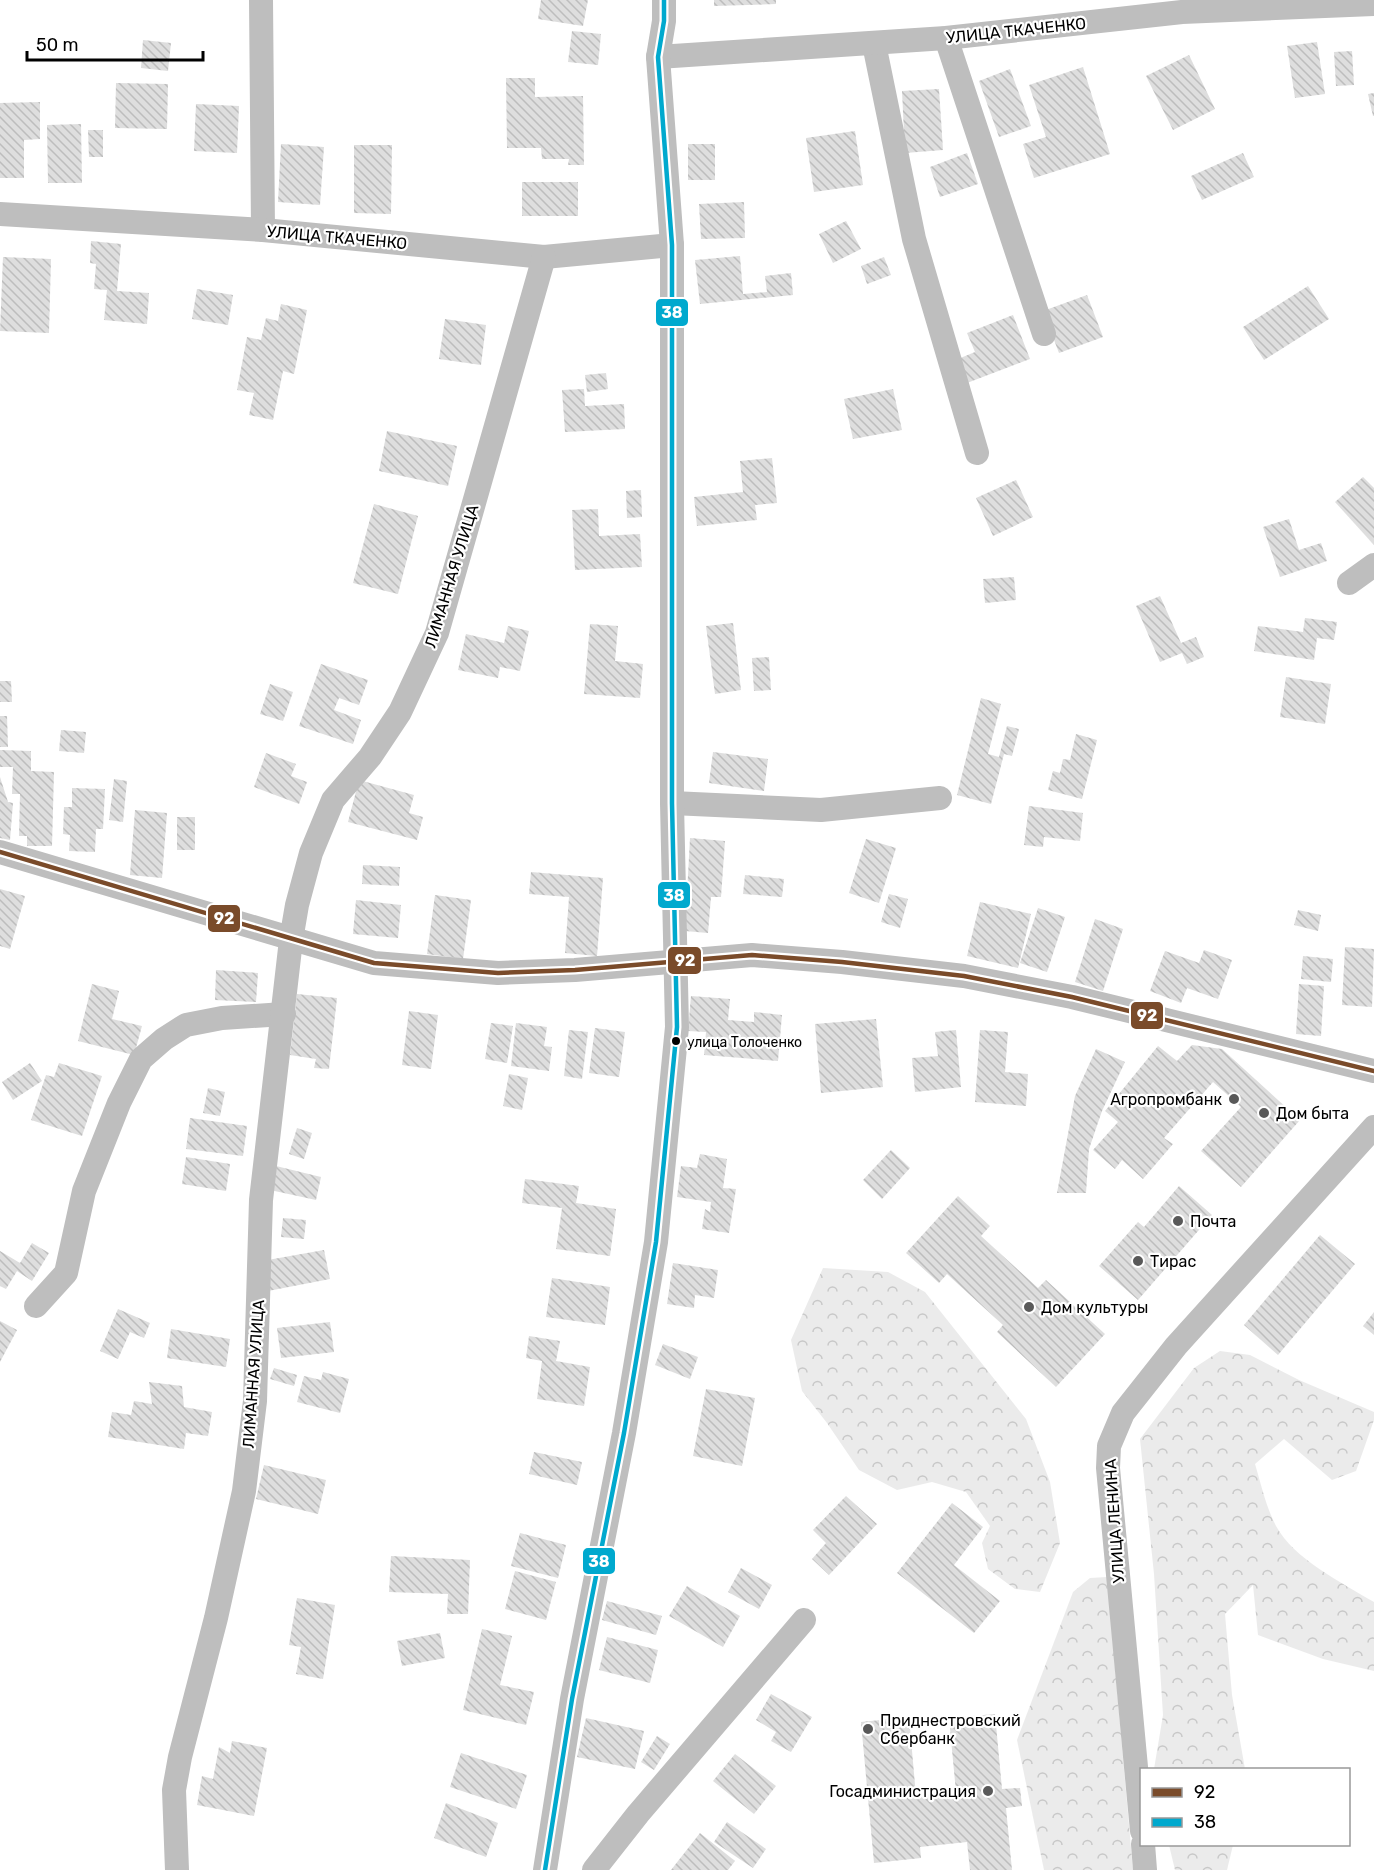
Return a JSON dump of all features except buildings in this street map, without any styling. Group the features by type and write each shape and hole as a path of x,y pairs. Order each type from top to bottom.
{"street":[{"path":"261,0 263,230"},
{"path":"545,1870 572,1699 624,1433 656,1242 678,1027 672,803 672,245 658,57 664,21 664,0"},
{"name":"УЛИЦА ТКАЧЕНКО","path":"658,57 946,38 1182,12 1374,4"},
{"path":"946,38 1044,334"},
{"path":"874,44 914,239 977,453"},
{"name":"УЛИЦА ТКАЧЕНКО","path":"0,214 263,230 544,256 672,245"},
{"name":"ЛИМАННАЯ УЛИЦА","path":"177,1870 174,1790 244,1491 251,1435 255,1401 261,1200 297,905 311,853 333,800 370,757 400,712 436,633 544,256"},
{"path":"1349,583 1374,566"},
{"path":"672,803 821,810 940,798"},
{"path":"0,852 374,963 498,973 752,955 842,962 964,976 1072,997 1374,1071"},
{"path":"36,1306 66,1273 84,1191 119,1103 141,1059 164,1039 186,1025 222,1018 284,1014"},
{"name":"УЛИЦА ЛЕНИНА","path":"1140,1810 1107,1468 1109,1446 1114,1431 1123,1413 1176,1346 1374,1126"},
{"path":"594,1870 804,1620"},
{"path":"1143,1846 1145,1870"}],"green space":[{"path":"823,1268 888,1272 925,1292 1026,1419 1050,1482 1060,1543 1040,1592 1015,1589 988,1569 982,1543 990,1526 966,1492 932,1482 897,1490 859,1470 802,1391 791,1340"},
{"path":"1220,1351 1250,1355 1299,1380 1374,1412 1374,1420 1356,1471 1332,1480 1284,1439 1255,1464 1269,1511 1284,1538 1306,1560 1374,1602 1374,1671 1323,1659 1258,1635 1253,1585 1225,1614 1232,1695 1245,1768 1154,1768 1163,1715 1154,1574 1140,1439 1194,1368"},
{"path":"1107,1577 1133,1870 1044,1870 1017,1740 1073,1592 1090,1578"},
{"path":"1169,1846 1233,1846 1227,1870 1175,1870"}],"transit line":[{"name":"38","path":"545,1870 572,1699 624,1433 656,1242 677,1027 672,803 672,245 658,57 664,21 664,0"},
{"name":"92","path":"0,852 374,963 498,973 575,970 752,955 842,962 964,976 1072,997 1374,1071"}],"place":[{"name":"улица Толоченко","path":"676,1041"},
{"name":"Агропромбанк","path":"1234,1099"},
{"name":"Дом быта","path":"1264,1113"},
{"name":"Почта","path":"1178,1221"},
{"name":"Тирас","path":"1138,1261"},
{"name":"Дом культуры","path":"1029,1307"},
{"name":"Приднестровский Сбербанк","path":"868,1729"},
{"name":"Госадминистрация","path":"988,1791"}]}
